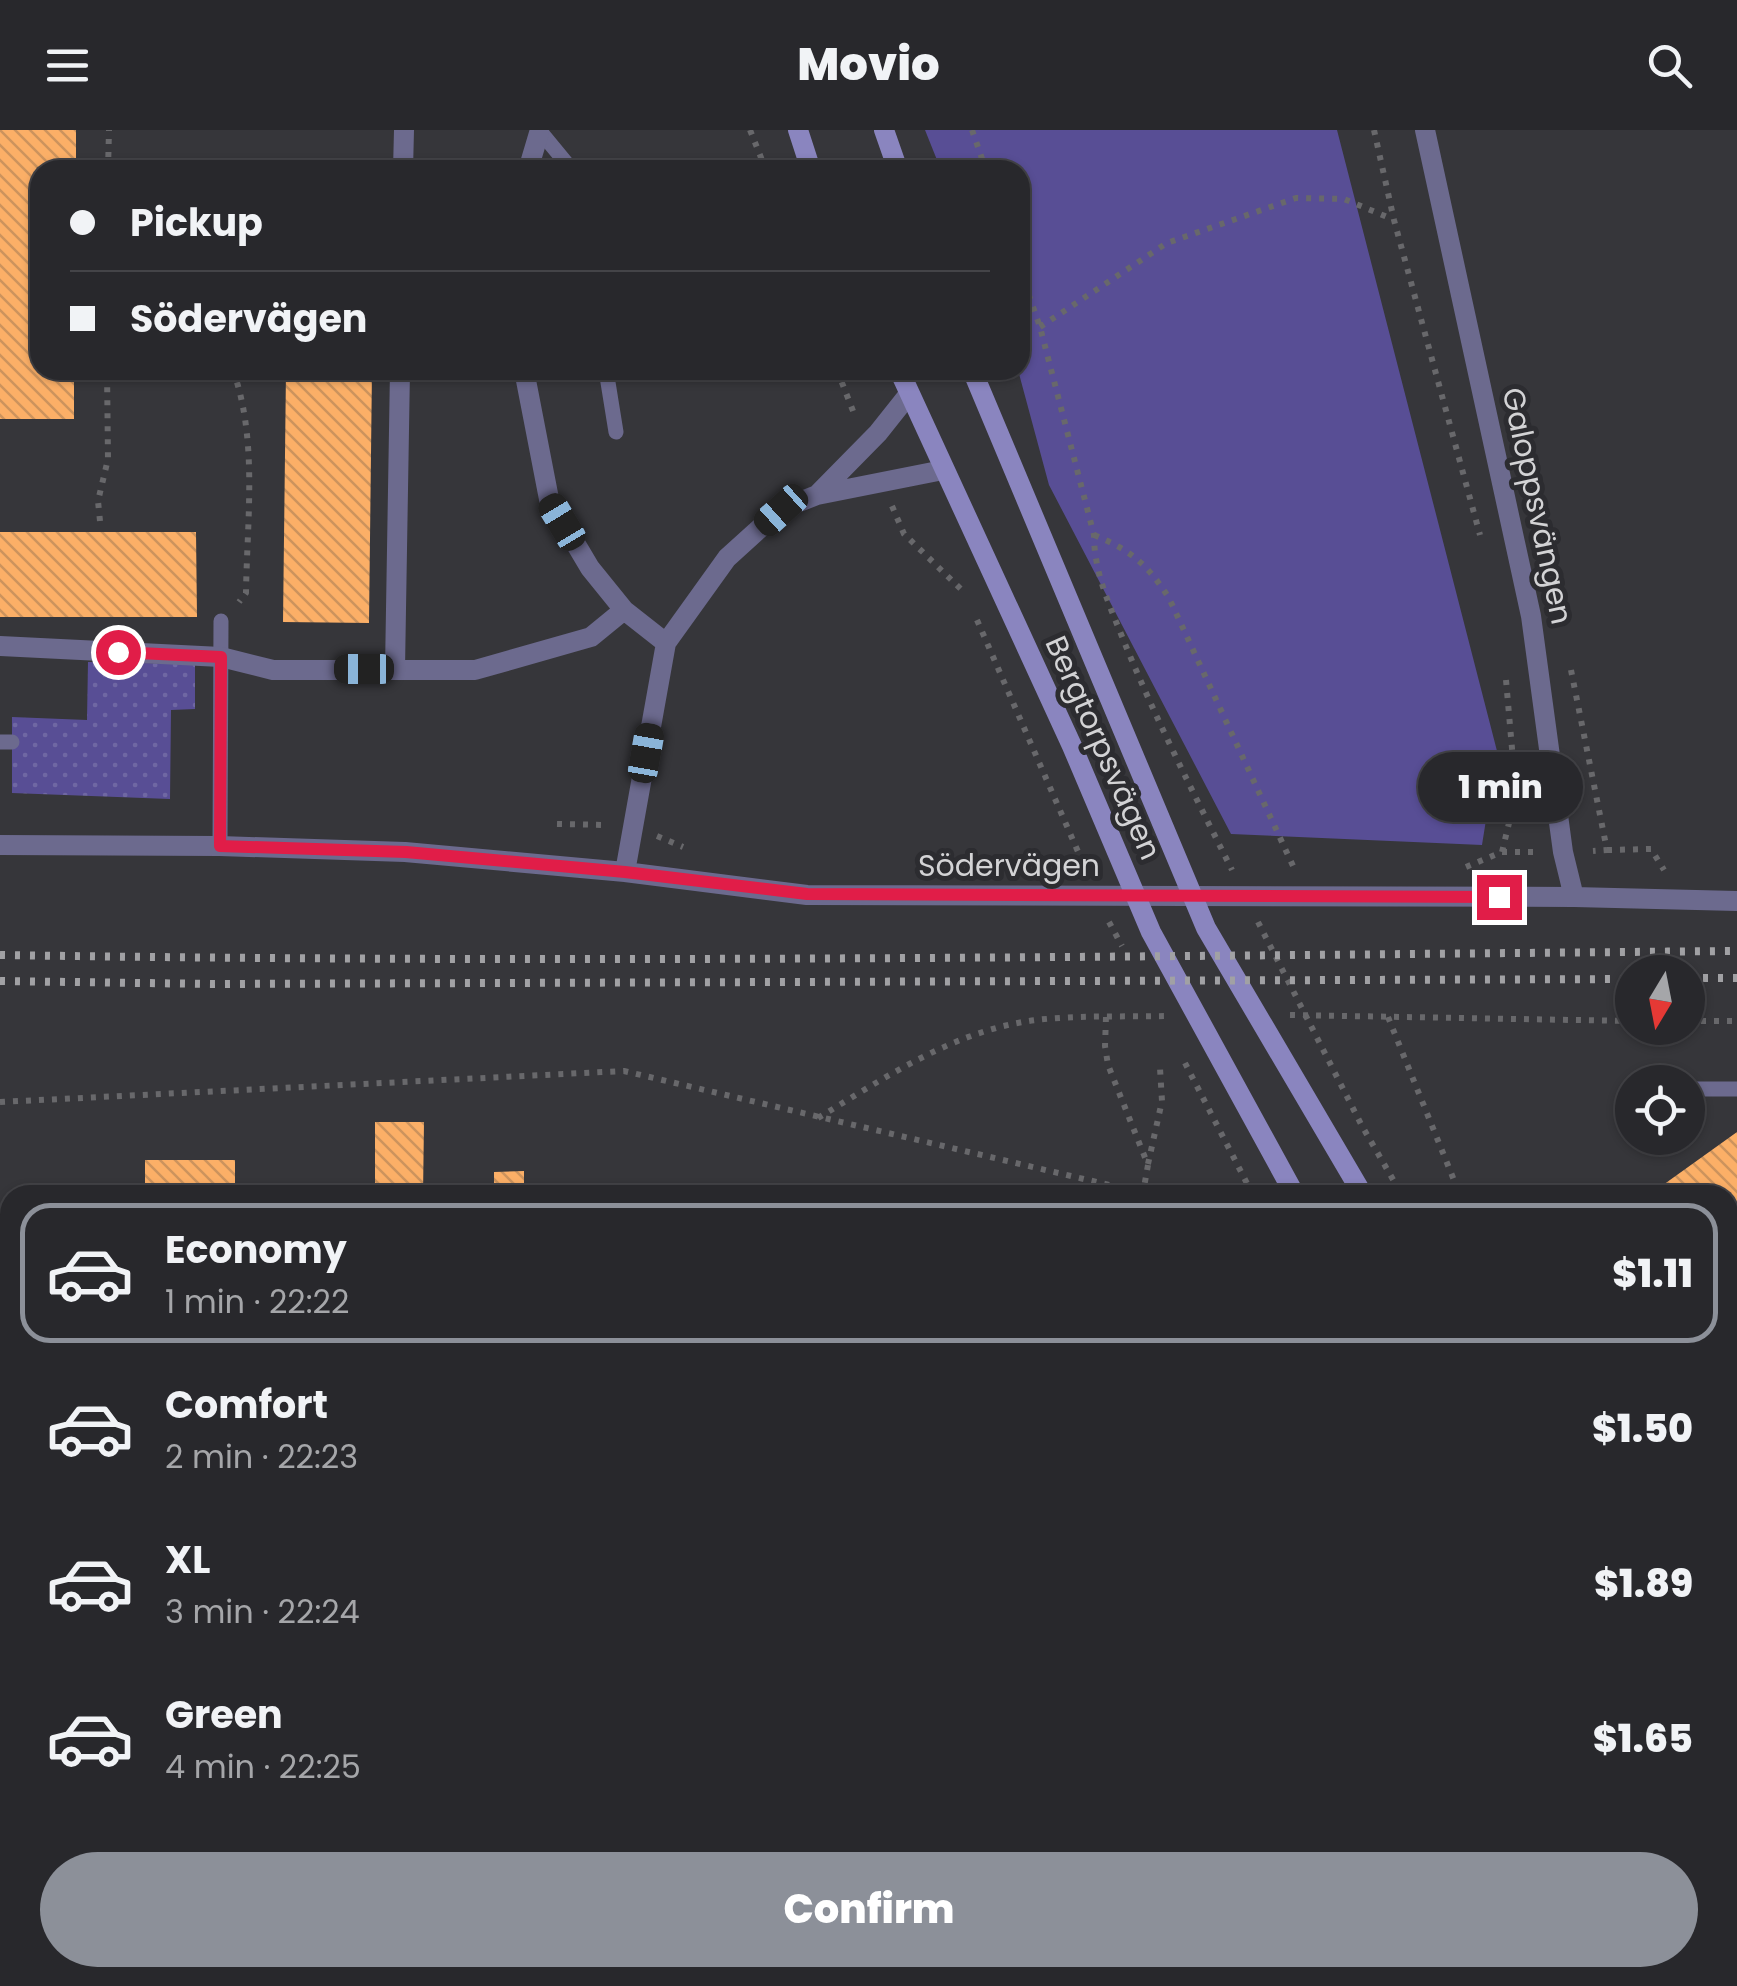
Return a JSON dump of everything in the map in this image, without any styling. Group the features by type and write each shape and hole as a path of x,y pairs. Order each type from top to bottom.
{"main road":[{"path":"798,130 808,160"},
{"path":"884,130 894,160"},
{"name":"Bergtorpsvägen","path":"904,380 1072,746 1151,932 1290,1185"},
{"name":"Bergtorpsvägen","path":"976,380 1206,928 1357,1185"}],"street":[{"path":"404,130 404,160"},
{"name":"Galoppsvängen","path":"1425,130 1531,616 1564,852 1574,896"},
{"path":"531,160 539,132"},
{"path":"394,669 400,380"},
{"path":"525,380 548,499 590,568 624,610 666,643"},
{"path":"816,495 910,394"},
{"path":"625,872 666,643 727,558 781,510 816,495 943,470"},
{"path":"0,646 221,657 274,670 475,670 591,637 624,610"},
{"name":"Södervägen","path":"0,845 406,852 807,894 1574,896 1737,901"}],"lane":[{"path":"539,132 563,160"},
{"path":"608,380 616,432"},
{"path":"220,846 221,621"},
{"path":"1705,1089 1737,1089"}],"path":[{"path":"108,160 109,130"},
{"path":"750,130 762,160"},
{"path":"972,130 982,160"},
{"path":"1374,130 1394,220 1480,538"},
{"path":"1040,326 1167,243 1296,198 1344,199 1394,220"},
{"path":"1030,298 1094,535 1094,559 1104,590 1152,711 1240,886"},
{"path":"100,521 98,500 108,459 107,380"},
{"path":"221,621 246,593 249,473 245,404 236,380"},
{"path":"841,380 867,444"},
{"path":"882,481 904,534 964,589 1094,888"},
{"path":"1094,535 1122,547 1149,567 1169,598 1299,878"},
{"path":"1465,868 1502,852 1516,794 1506,667"},
{"path":"1607,850 1651,849 1684,901"},
{"path":"1101,905 1128,958"},
{"path":"1258,920 1362,1126 1396,1185"},
{"path":"1157,1010 1166,1028"},
{"path":"1340,1015 1615,1021"},
{"path":"817,1119 916,1059 985,1032 1034,1020 1106,1017 1108,1065 1148,1165"},
{"path":"1388,1017 1456,1185"},
{"path":"1705,1021 1737,1021"},
{"path":"1185,1062 1248,1185"},
{"path":"1144,1185 1162,1101 1160,1068"},
{"path":"0,1102 624,1071 1108,1185"}],"shaded area":[{"path":"925,130 1337,130 1497,751 1482,845 1231,834 1049,485 1021,380 1030,380 1030,160 937,160"},
{"path":"88,662 195,664 195,709 171,710 170,799 12,793 12,717 87,720"}],"building":[{"path":"0,130 76,130 76,160 30,160 30,380 74,380 74,419 0,419"},
{"path":"286,380 372,380 369,623 283,622"},
{"path":"0,532 196,532 197,617 0,617"},
{"path":"375,1122 424,1122 423,1185 375,1185"},
{"path":"1737,1132 1737,1185 1663,1185"},
{"path":"145,1160 235,1160 235,1185 145,1185"},
{"path":"524,1171 524,1185 494,1185 494,1172"}],"railway":[{"path":"0,955 651,959 1737,951"},
{"path":"1705,978 1737,978"},
{"path":"0,981 214,984 1615,979"}],"route":[{"path":"118,652 221,657 220,846 406,852 807,894 1499,897"}]}
